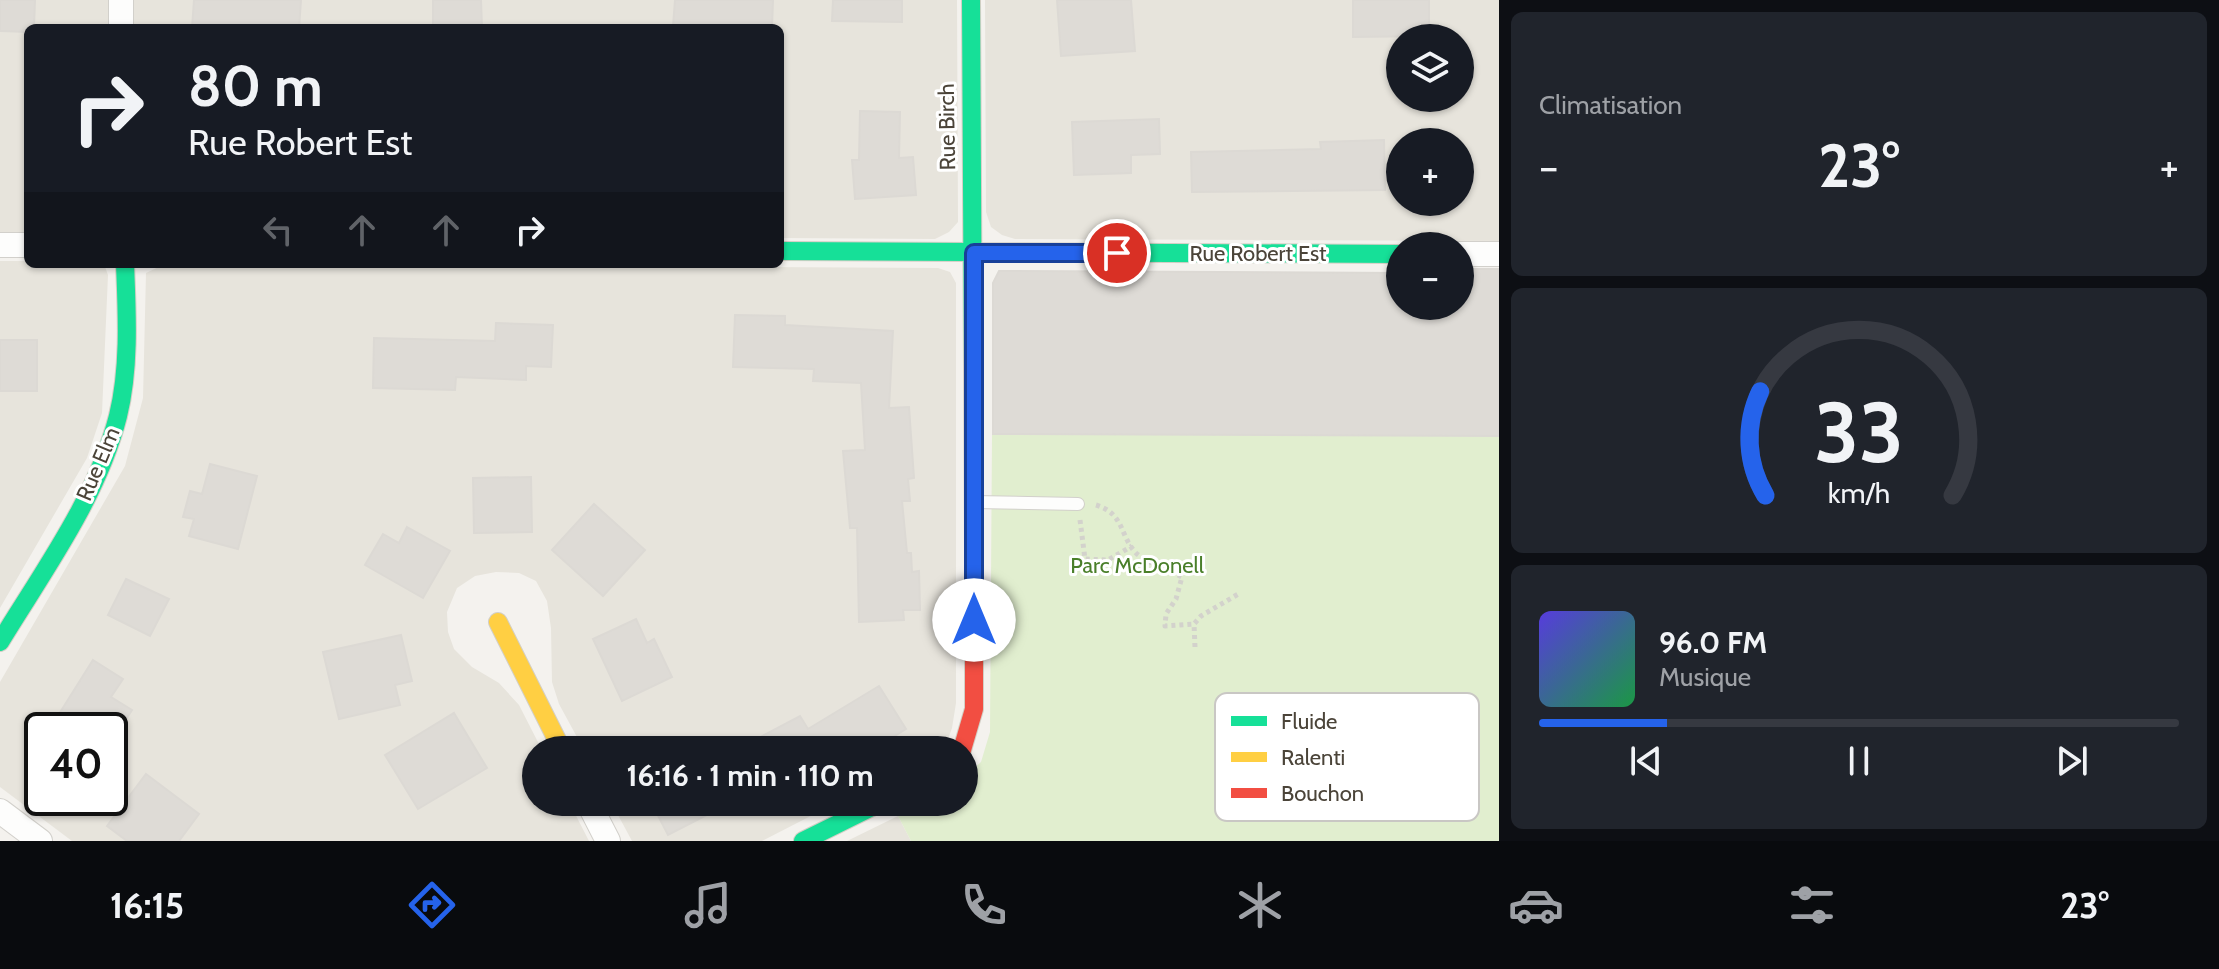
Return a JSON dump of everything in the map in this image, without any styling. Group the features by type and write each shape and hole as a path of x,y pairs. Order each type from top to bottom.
{"street":[{"path":"121,0 121,24"},
{"name":"Rue Birch","path":"967,736 974,709 971,0"},
{"path":"0,245 24,245"},
{"name":"Rue Robert Est","path":"784,251 1386,254"},
{"path":"1474,254 1499,254"},
{"name":"Rue Elm","path":"0,642 85,498 112,438 122,391 125,268"},
{"path":"498,622 555,736"},
{"path":"0,811 40,841"},
{"path":"595,816 608,841"},
{"path":"803,841 854,816"}],"lane":[{"path":"974,502 1078,504"}],"path":[{"path":"1132,546 1108,560 1085,559 1078,504 1108,510 1119,520 1136,553 1182,577 1176,599 1166,614 1165,626 1194,624"},
{"path":"1195,647 1194,624 1201,616 1240,593"}],"shaded area":[{"path":"0,0 108,0 108,24 24,24 24,232 0,232"},
{"path":"133,0 957,0 958,222 949,232 935,239 784,238 784,24 133,24"},
{"path":"985,0 1499,0 1499,241 1474,241 1474,232 1386,232 1386,241 1015,239 991,227 986,212"},
{"path":"0,261 24,261 24,268 105,268 108,275 102,413 87,458 0,608"},
{"path":"157,268 938,268 950,272 956,283 956,703 952,728 949,736 576,736 559,704 552,682 547,601 536,581 519,573 496,572 475,576 457,588 447,612 448,632 454,649 472,667 499,683 519,705 535,736 522,736 522,816 576,816 589,841 72,841 39,816 128,816 128,712 24,712 24,805 0,787 0,682 125,466 143,398 146,273"},
{"path":"619,816 811,816 762,841 632,841"},
{"path":"898,816 911,841 847,841"}],"green space":[{"name":"Parc McDonell","path":"992,434 1499,436 1499,841 911,841 898,816 978,816 978,765 990,732"}],"building":[{"path":"0,0 35,0 34,24 24,24 24,32 0,31"},
{"path":"194,0 301,0 299,24 192,24"},
{"path":"433,0 481,0 482,24 433,24"},
{"path":"675,0 773,0 772,24 673,24"},
{"path":"833,0 902,0 902,22 832,21"},
{"path":"1057,0 1131,0 1135,51 1061,56"},
{"path":"1353,0 1429,0 1429,24 1386,24 1386,37 1353,37"},
{"path":"860,111 900,112 899,158 913,157 916,195 855,199 852,160 859,160"},
{"path":"1159,119 1160,154 1131,155 1131,173 1074,175 1072,122"},
{"path":"1384,140 1385,190 1192,192 1191,152 1321,149 1320,142"},
{"path":"1474,269 1499,269 1499,436 993,434 993,283 999,271 1386,273 1386,320 1474,320"},
{"path":"735,315 785,316 785,325 893,331 889,408 909,407 914,478 908,479 910,501 902,501 907,553 911,553 912,572 919,571 920,610 903,610 904,620 859,622 857,528 850,528 843,451 865,450 861,383 813,381 814,369 733,367"},
{"path":"496,323 553,325 551,367 526,366 526,380 456,377 455,390 373,388 374,338 495,341"},
{"path":"0,340 37,340 37,391 0,391"},
{"path":"210,464 257,476 238,549 189,536 194,519 183,517 190,491 202,494"},
{"path":"531,477 532,532 474,533 473,478"},
{"path":"594,504 645,550 603,596 552,550"},
{"path":"407,527 450,551 423,598 365,565 383,534 399,543"},
{"path":"126,579 169,599 150,636 108,615"},
{"path":"636,619 647,643 654,639 672,677 622,701 593,639"},
{"path":"401,635 412,681 395,685 400,705 339,719 323,652"},
{"path":"93,660 123,679 111,697 132,710 128,716 128,712 60,712"},
{"path":"879,686 906,729 895,736 762,736 800,716 808,729"},
{"path":"454,713 487,768 418,809 385,755"},
{"path":"146,774 199,814 179,841 127,841 107,826 114,816 128,816 128,798"},
{"path":"658,816 705,816 668,835"}],"traffic: fast":[{"path":"971,0 974,551"},
{"path":"784,251 1386,254"},
{"path":"0,642 68,533 109,446 124,378 127,340 125,268"},
{"path":"803,841 854,816"}],"traffic: slow":[{"path":"498,622 555,736"}],"traffic: jam":[{"path":"966,736 974,709 974,551"}],"route":[{"path":"974,620 974,253 1117,253"}]}
